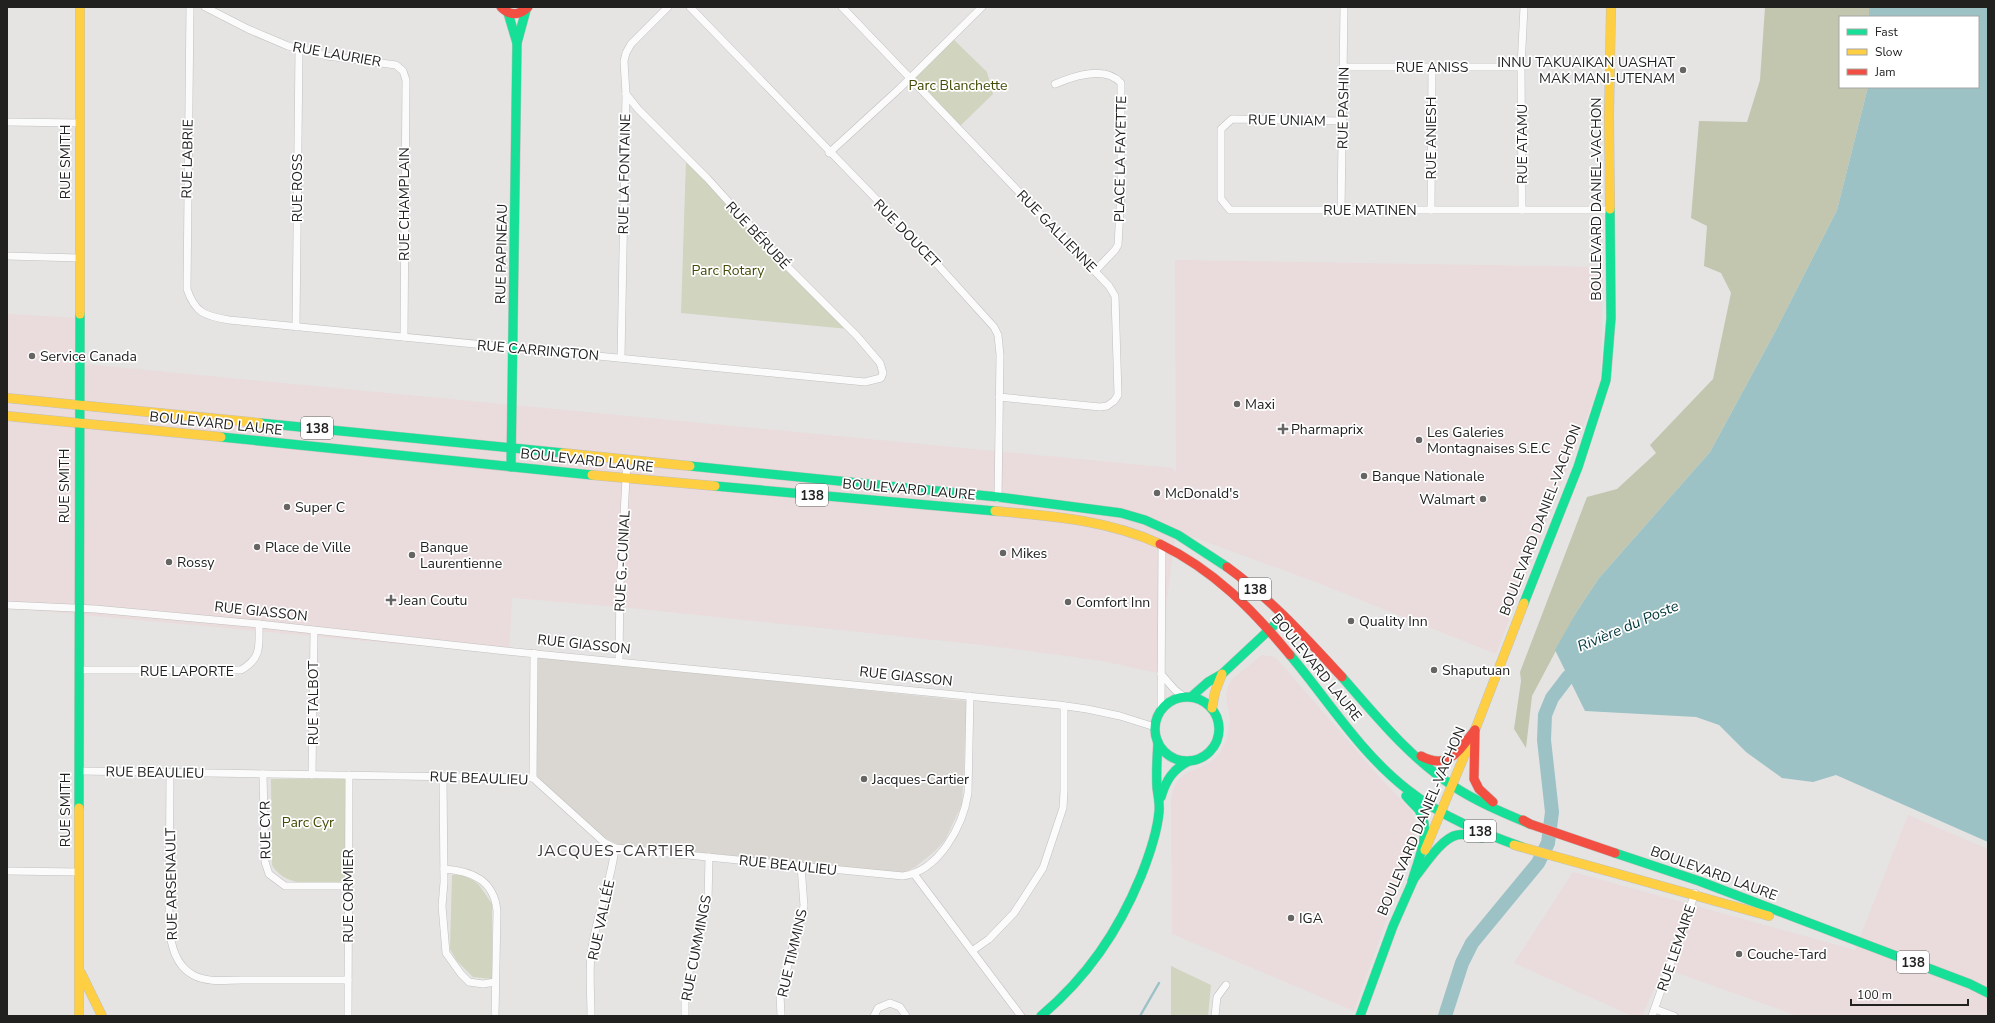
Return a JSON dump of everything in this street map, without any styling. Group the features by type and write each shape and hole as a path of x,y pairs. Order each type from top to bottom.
{"main road":[{"name":"RUE SMITH","path":"79,1016 78,405 80,7"},
{"name":"BOULEVARD DANIEL-VACHON","path":"1360,1016 1393,926 1475,730 1528,590 1578,467 1603,394 1606,380 1611,318 1611,7"},
{"path":"504,10 517,14 527,9"},
{"path":"517,43 527,9"},
{"path":"504,10 517,43"},
{"name":"RUE PAPINEAU","path":"511,467 517,43"},
{"name":"BOULEVARD LAURE","path":"7,398 512,447 627,461 998,497 1116,512 1145,520 1177,534 1235,572 1284,616 1393,734 1422,763 1452,786 1496,810 1530,824 1699,881 1970,984 1988,993"},
{"name":"BOULEVARD LAURE","path":"7,416 626,478 1057,516 1120,528 1162,545 1198,564 1239,598 1270,629 1367,750 1408,790 1440,812 1483,833 1522,846 1694,896 1837,934"},
{"path":"1188,697 1208,682 1222,674 1284,616"},
{"path":"1212,708 1215,692 1222,674"},
{"path":"1158,742 1163,751 1180,761 1200,759 1208,754 1215,746 1219,737 1220,727 1218,717 1212,708 1199,699 1188,697 1175,699 1161,710 1155,727 1158,742 1157,786 1159,802"},
{"path":"1393,734 1424,758 1436,763 1448,760 1454,756 1475,730"},
{"path":"1475,730 1474,770 1476,786 1490,799 1530,824"},
{"path":"1040,1016 1056,1004 1089,970 1106,948 1119,926 1138,887 1150,854 1156,831 1159,802 1164,785 1176,767 1190,761"},
{"path":"1388,772 1418,810 1424,824 1424,837 1412,881"},
{"path":"1412,881 1445,842 1454,836 1468,835 1522,846"},
{"name":"RUE SMITH","path":"79,965 91,996 102,1016"}],"street":[{"name":"RUE LABRIE","path":"190,7 187,289 191,300 198,308"},
{"name":"RUE LAURIER","path":"205,7 248,29 299,49 327,56 396,65 403,72"},
{"name":"RUE LA FONTAINE","path":"621,358 626,94 624,61 631,44 668,7"},
{"name":"RUE DOUCET","path":"690,7 829,153 908,232 994,327 998,335 1000,355 999,512"},
{"name":"RUE GALLIENNE","path":"842,7 1094,271 1115,296 1118,395 1114,402 1107,406 1100,407 999,397"},
{"path":"829,153 982,7"},
{"name":"RUE PASHIN","path":"1341,210 1344,7"},
{"name":"RUE ATAMU","path":"1522,210 1521,67 1524,7"},
{"name":"RUE ROSS","path":"296,327 299,49"},
{"name":"RUE ANISS","path":"1343,67 1521,67"},
{"name":"RUE ANIESH","path":"1431,210 1432,67"},
{"name":"RUE CHAMPLAIN","path":"403,72 406,80 404,337"},
{"name":"PLACE LA FAYETTE","path":"1056,84 1071,77 1100,74 1116,78 1121,83 1121,192 1118,245 1094,271"},
{"name":"RUE BÉRUBÉ","path":"626,94 643,115 707,178 785,264 857,336 880,363 883,373 881,378"},
{"name":"RUE MATINEN","path":"1232,120 1221,130 1221,200 1230,210 1610,210"},
{"name":"RUE UNIAM","path":"1232,120 1342,121"},
{"path":"7,122 80,123"},
{"path":"7,256 79,258"},
{"name":"RUE CARRINGTON","path":"198,308 205,315 228,320 296,327 864,382 881,378"},
{"name":"RUE G.-CUNIAL","path":"619,661 620,585 627,461"},
{"path":"1161,710 1162,545"},
{"name":"RUE GIASSON","path":"7,605 78,609 259,624 314,631 1087,708 1155,727"},
{"name":"RUE LAPORTE","path":"78,670 241,670 252,664 256,657 259,648 259,624"},
{"name":"RUE TALBOT","path":"312,775 314,631"},
{"path":"534,653 534,778"},
{"path":"1161,674 1175,690 1188,697"},
{"path":"970,696 968,793 966,808 951,838 940,854 920,872 914,874 1021,1016"},
{"path":"972,951 989,939 1014,912 1043,868 1063,808 1064,706"},
{"name":"RUE BEAULIEU","path":"79,771 534,778 605,843 615,848 903,876 914,874"},
{"name":"RUE ARSENAULT","path":"170,772 169,926 172,947 176,958 181,965 194,976 217,981 348,980"},
{"name":"RUE CYR","path":"263,774 266,815 265,862 269,874 286,886 348,886"},
{"name":"RUE CORMIER","path":"348,776 348,1016"},
{"path":"444,777 444,869 442,906 446,953 461,974 470,982 482,984 495,982"},
{"name":"RUE VALLÉE","path":"591,1016 591,955 599,918 613,869 615,848"},
{"name":"RUE CUMMINGS","path":"685,1016 685,994 689,972 708,901 709,857"},
{"name":"RUE TIMMINS","path":"781,1016 780,994 804,906 801,866"},
{"path":"444,869 469,872 486,884 494,896 497,911 495,1016"},
{"path":"7,871 79,872"},
{"name":"RUE LEMAIRE","path":"1653,1013 1699,881"},
{"path":"1215,1016 1217,997 1220,990 1226,984"},
{"path":"874,1016 878,1008 890,1003 900,1007 906,1016"},
{"path":"1653,1013 1674,1016"}],"shaded area":[{"path":"1175,260 1603,267 1601,380 1496,654 1313,581 1176,531 1157,673 1103,661 992,646 621,607 512,598 509,654 7,608 7,314 83,318 83,364 1173,468 1176,474"},
{"path":"1262,655 1275,657 1384,782 1411,810 1415,820 1416,837 1354,1011 1172,934 1171,797 1176,783 1183,775 1211,762 1220,753 1227,738 1230,720 1226,696 1228,686 1233,678"},
{"path":"538,656 967,701 962,804 945,840 935,851 915,867 904,873 618,845 602,836 536,776"},
{"path":"1908,815 1988,849 1988,1016 1798,1016 1663,968 1642,1016 1632,1016 1514,963 1573,872 1855,950"}],"green space":[{"path":"1765,7 1869,7 1869,16 1839,16 1839,88 1868,88 1837,210 1775,332 1710,452 1599,578 1577,611 1532,696 1526,748 1514,729 1521,681 1520,672 1587,497 1617,489 1656,453 1650,445 1713,379 1731,293 1721,273 1704,266 1707,226 1691,218 1699,121 1747,122 1760,80"},
{"name":"Parc Blanchette","path":"951,37 987,72 993,94 958,128 909,76"},
{"name":"Parc Rotary","path":"686,160 848,329 681,313"},
{"name":"Parc Cyr","path":"271,779 345,779 345,882 304,883 295,881 278,873 272,865"},
{"path":"452,875 461,875 473,880 479,885 492,904 492,979 473,977 457,961 450,949"},
{"path":"1171,966 1211,985 1208,1016 1171,1016"}],"water":[{"path":"1869,7 1988,7 1988,842 1836,775 1813,782 1782,778 1746,752 1719,725 1696,717 1585,711 1555,650 1577,611 1599,578 1710,452 1775,332 1837,210 1868,88 1979,88 1979,16 1869,16"}],"waterway":[{"name":"Rivière du Poste","path":"1445,1016 1462,963 1472,943 1538,863 1548,843 1552,812 1544,740 1545,715 1552,698 1568,677"},
{"path":"1140,1016 1159,983"}],"traffic: fast":[{"path":"511,467 517,43 526,10"},
{"path":"508,13 517,43"},
{"path":"1524,603 1578,467 1606,380 1611,318 1610,209"},
{"path":"79,808 80,314"},
{"path":"260,423 563,453"},
{"path":"221,437 592,475"},
{"path":"690,466 998,497 1121,513 1145,520 1178,535 1227,567"},
{"path":"715,486 995,511"},
{"path":"1191,697 1208,682 1222,674 1284,616"},
{"path":"1290,655 1360,743 1391,776 1421,800 1448,816 1492,836 1522,847"},
{"path":"1342,677 1394,735 1437,775 1472,797 1530,824"},
{"path":"1181,697 1193,697 1210,706 1217,717 1219,729 1217,741 1210,752 1193,761 1181,761 1169,756 1160,747 1155,735 1155,723 1160,711 1169,702 1181,697"},
{"path":"1041,1016 1073,986 1100,952 1122,916 1141,876 1152,845 1158,820 1158,742"},
{"path":"1161,797 1165,785 1174,771 1189,761"},
{"path":"1406,796 1419,810 1423,818 1424,826 1423,844 1413,878"},
{"path":"1412,881 1439,847 1451,837 1463,834 1482,838"},
{"path":"1615,853 1699,881 1970,984 1988,993"},
{"path":"1360,1016 1393,926 1416,874"}],"traffic: slow":[{"path":"80,7 80,314"},
{"path":"1610,209 1609,116 1611,7"},
{"path":"7,398 260,423"},
{"path":"7,416 221,437"},
{"path":"563,453 690,466"},
{"path":"592,475 715,486"},
{"path":"995,511 1059,517 1100,524 1120,529 1160,544"},
{"path":"1425,850 1475,730 1524,603"},
{"path":"1212,708 1215,692 1222,674"},
{"path":"79,808 79,1016"},
{"path":"1514,845 1769,916"},
{"path":"81,973 102,1016"}],"traffic: jam":[{"path":"501,7 504,10 514,14 521,12 528,7"},
{"path":"1160,544 1180,554 1198,566 1231,592 1262,622 1290,655"},
{"path":"1227,567 1273,605 1342,677"},
{"path":"1475,730 1474,779 1479,789 1493,802"},
{"path":"1421,756 1431,760 1446,760 1464,745 1475,730"},
{"path":"1523,820 1530,824 1615,853"}],"place":[{"name":"INNU TAKUAIKAN UASHAT MAK MANI-UTENAM","path":"1683,70"},
{"name":"Service Canada","path":"32,356"},
{"name":"Maxi","path":"1237,404"},
{"name":"Pharmaprix","path":"1283,429"},
{"name":"Les Galeries Montagnaises S.E.C","path":"1419,440"},
{"name":"Banque Nationale","path":"1364,476"},
{"name":"McDonald's","path":"1157,493"},
{"name":"Walmart","path":"1483,499"},
{"name":"Super C","path":"287,507"},
{"name":"Place de Ville","path":"257,547"},
{"name":"Mikes","path":"1003,553"},
{"name":"Banque Laurentienne","path":"412,555"},
{"name":"Rossy","path":"169,562"},
{"name":"Jean Coutu","path":"391,600"},
{"name":"Comfort Inn","path":"1068,602"},
{"name":"Quality Inn","path":"1351,621"},
{"name":"Shaputuan","path":"1434,670"},
{"name":"Jacques-Cartier","path":"864,779"},
{"name":"IGA","path":"1291,918"},
{"name":"Couche-Tard","path":"1739,954"}],"district":[{"name":"JACQUES-CARTIER","path":"617,850"}]}
